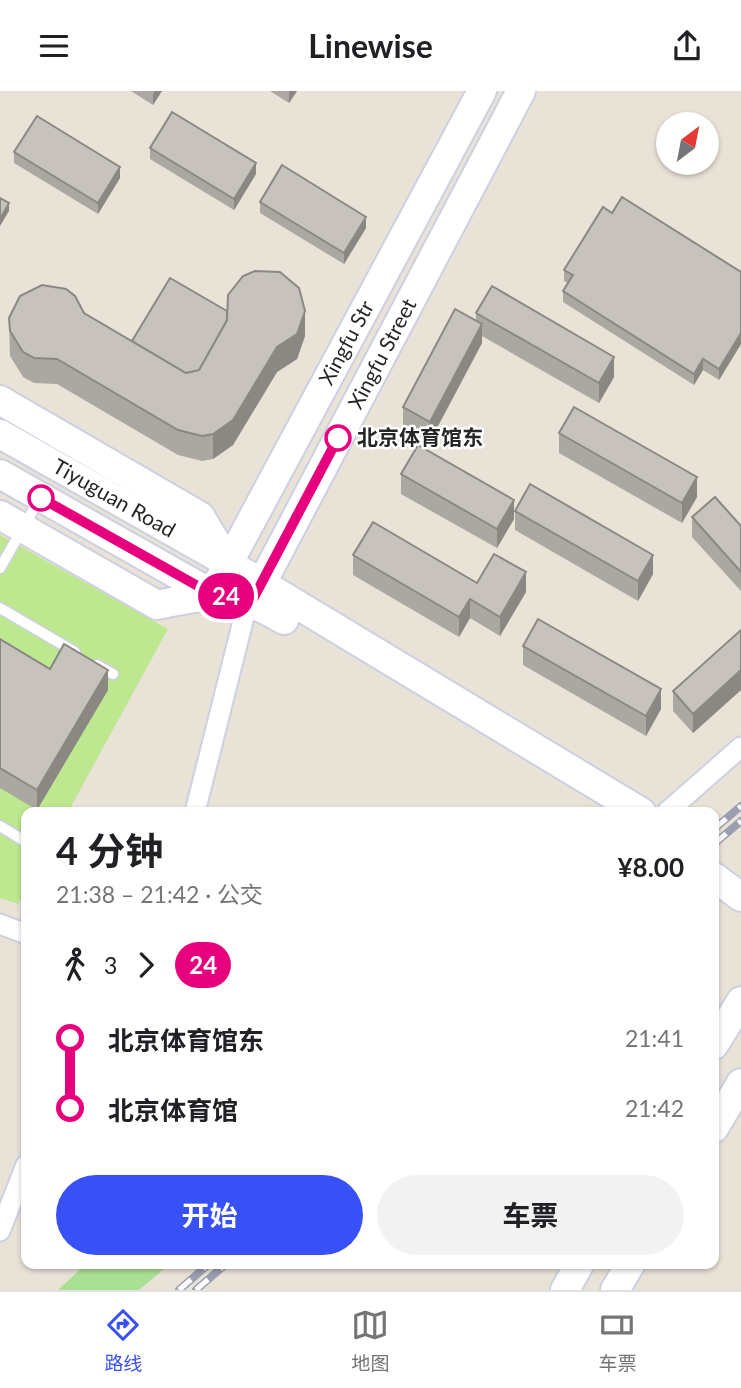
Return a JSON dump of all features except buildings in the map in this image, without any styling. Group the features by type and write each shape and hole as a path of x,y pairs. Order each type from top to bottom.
{"main road":[{"name":"Xingfu Str","path":"212,594 482,91"},
{"name":"Xingfu Street","path":"253,601 521,91"},
{"path":"0,400 200,516 228,563"},
{"name":"Tiyuguan Road","path":"0,434 228,563 253,601"},
{"path":"0,474 212,594 253,601 632,807"},
{"path":"11,521 157,605 212,594"},
{"path":"253,601 600,807"},
{"path":"719,860 741,872"},
{"path":"719,881 741,897"},
{"path":"719,1037 741,1001"},
{"path":"719,1120 741,1083"},
{"path":"565,1290 577,1269"},
{"path":"615,1290 627,1269"}],"street":[{"path":"196,807 253,601"},
{"path":"673,807 741,747"},
{"path":"0,924 21,932"},
{"path":"0,1231 21,1178"}],"lane":[{"path":"0,568 11,521 41,498"},
{"path":"0,608 113,674"},
{"path":"0,826 21,839"}],"green space":[{"path":"0,535 168,629 71,807 21,807 21,898 18,904 0,898"},
{"path":"81,1269 164,1269 139,1290 58,1290"}],"railway":[{"path":"719,825 741,806"},
{"path":"719,840 741,821"},
{"path":"179,1290 203,1269"},
{"path":"196,1290 220,1269"}],"bus line":[{"name":"24","path":"41,498 212,594 252,601 338,438"}],"place":[{"name":"北京体育馆东","path":"338,438"}]}
